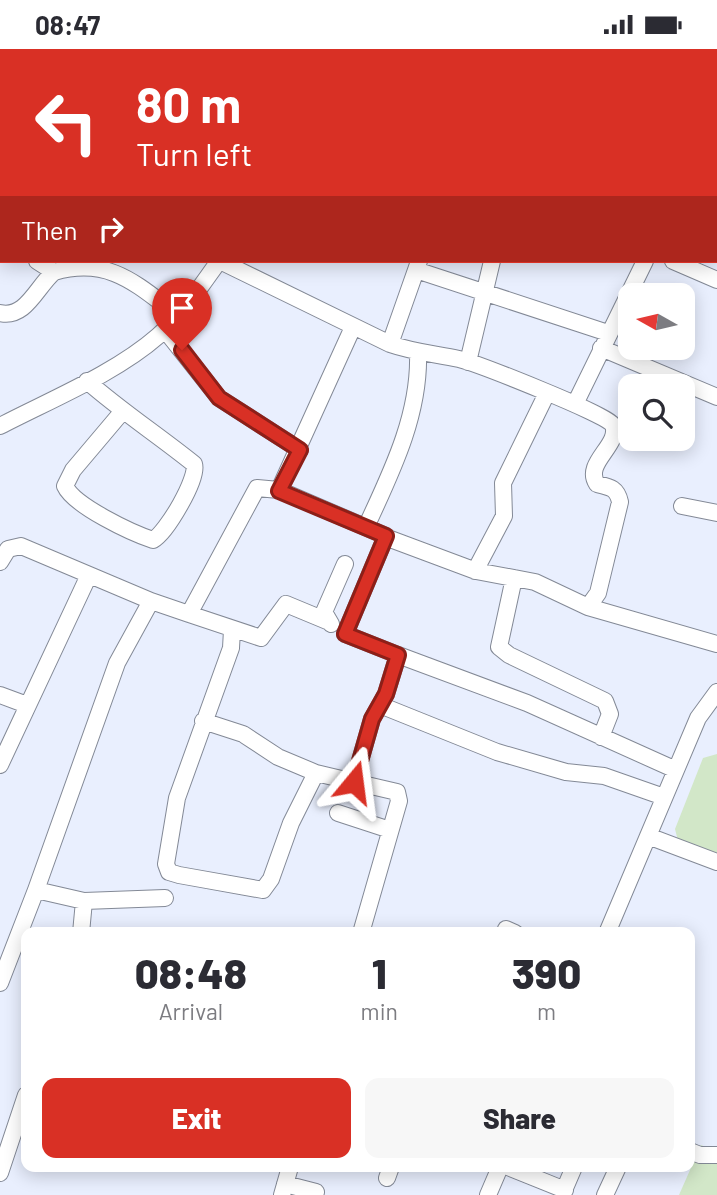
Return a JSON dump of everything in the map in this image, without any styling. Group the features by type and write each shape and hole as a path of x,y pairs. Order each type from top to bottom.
{"street":[{"path":"40,263 54,272"},
{"path":"0,426 133,354 179,316 219,263"},
{"path":"224,263 390,344 418,353 467,362 609,420 614,434 594,471 594,479 597,484 613,488 618,493 620,502 598,593 587,607"},
{"path":"467,362 492,263"},
{"path":"575,404 644,263"},
{"path":"678,263 717,280"},
{"path":"390,344 418,265 605,341 717,397"},
{"path":"0,313 13,314 21,309 54,272 79,267 112,269 179,316"},
{"path":"279,491 300,450 353,327"},
{"path":"164,330 219,398 300,450"},
{"path":"366,527 400,453 415,395 418,353"},
{"path":"87,381 122,412 136,417 194,464 196,470 167,526 153,540 133,533 75,499 65,486 73,470 122,412"},
{"path":"475,571 505,516 503,483 547,393"},
{"path":"189,614 252,492 265,487 475,571 535,582 587,607 717,644"},
{"path":"682,506 717,513"},
{"path":"345,634 385,537"},
{"path":"0,562 13,545 21,547 151,601 261,638 286,604 327,621 345,634 527,703 676,769"},
{"path":"327,621 324,613 345,564"},
{"path":"0,765 89,575"},
{"path":"514,578 499,647 509,655 605,701 610,714 601,737"},
{"path":"22,927 117,663 151,601"},
{"path":"232,630 231,648 177,798 166,864 169,872 263,890 271,879 291,823 316,773"},
{"path":"354,782 372,719 386,694 398,655"},
{"path":"610,927 676,769 711,709 717,692"},
{"path":"0,695 27,705"},
{"path":"380,705 497,752 566,772 604,776 664,797"},
{"path":"203,721 243,734 278,757 316,773 397,792 399,801 363,927"},
{"path":"338,813 390,830"},
{"path":"648,836 717,862"},
{"path":"36,890 83,901 165,898"},
{"path":"81,927 83,901"},
{"path":"0,983 21,929"},
{"path":"0,1173 21,1110"},
{"path":"695,1153 717,1155"},
{"path":"289,1172 284,1190 317,1192"},
{"path":"488,1195 498,1172"},
{"path":"519,1172 564,1192 572,1172"},
{"path":"604,1195 616,1172"}],"green space":[{"path":"717,754 717,861 679,845 675,829 703,758"},
{"path":"701,1145 717,1152 717,1195 679,1195 689,1172 695,1172 695,1159"}],"route":[{"path":"182,350 219,398 300,450 279,491 386,536 345,634 398,655 386,694 374,713 354,782"}]}
